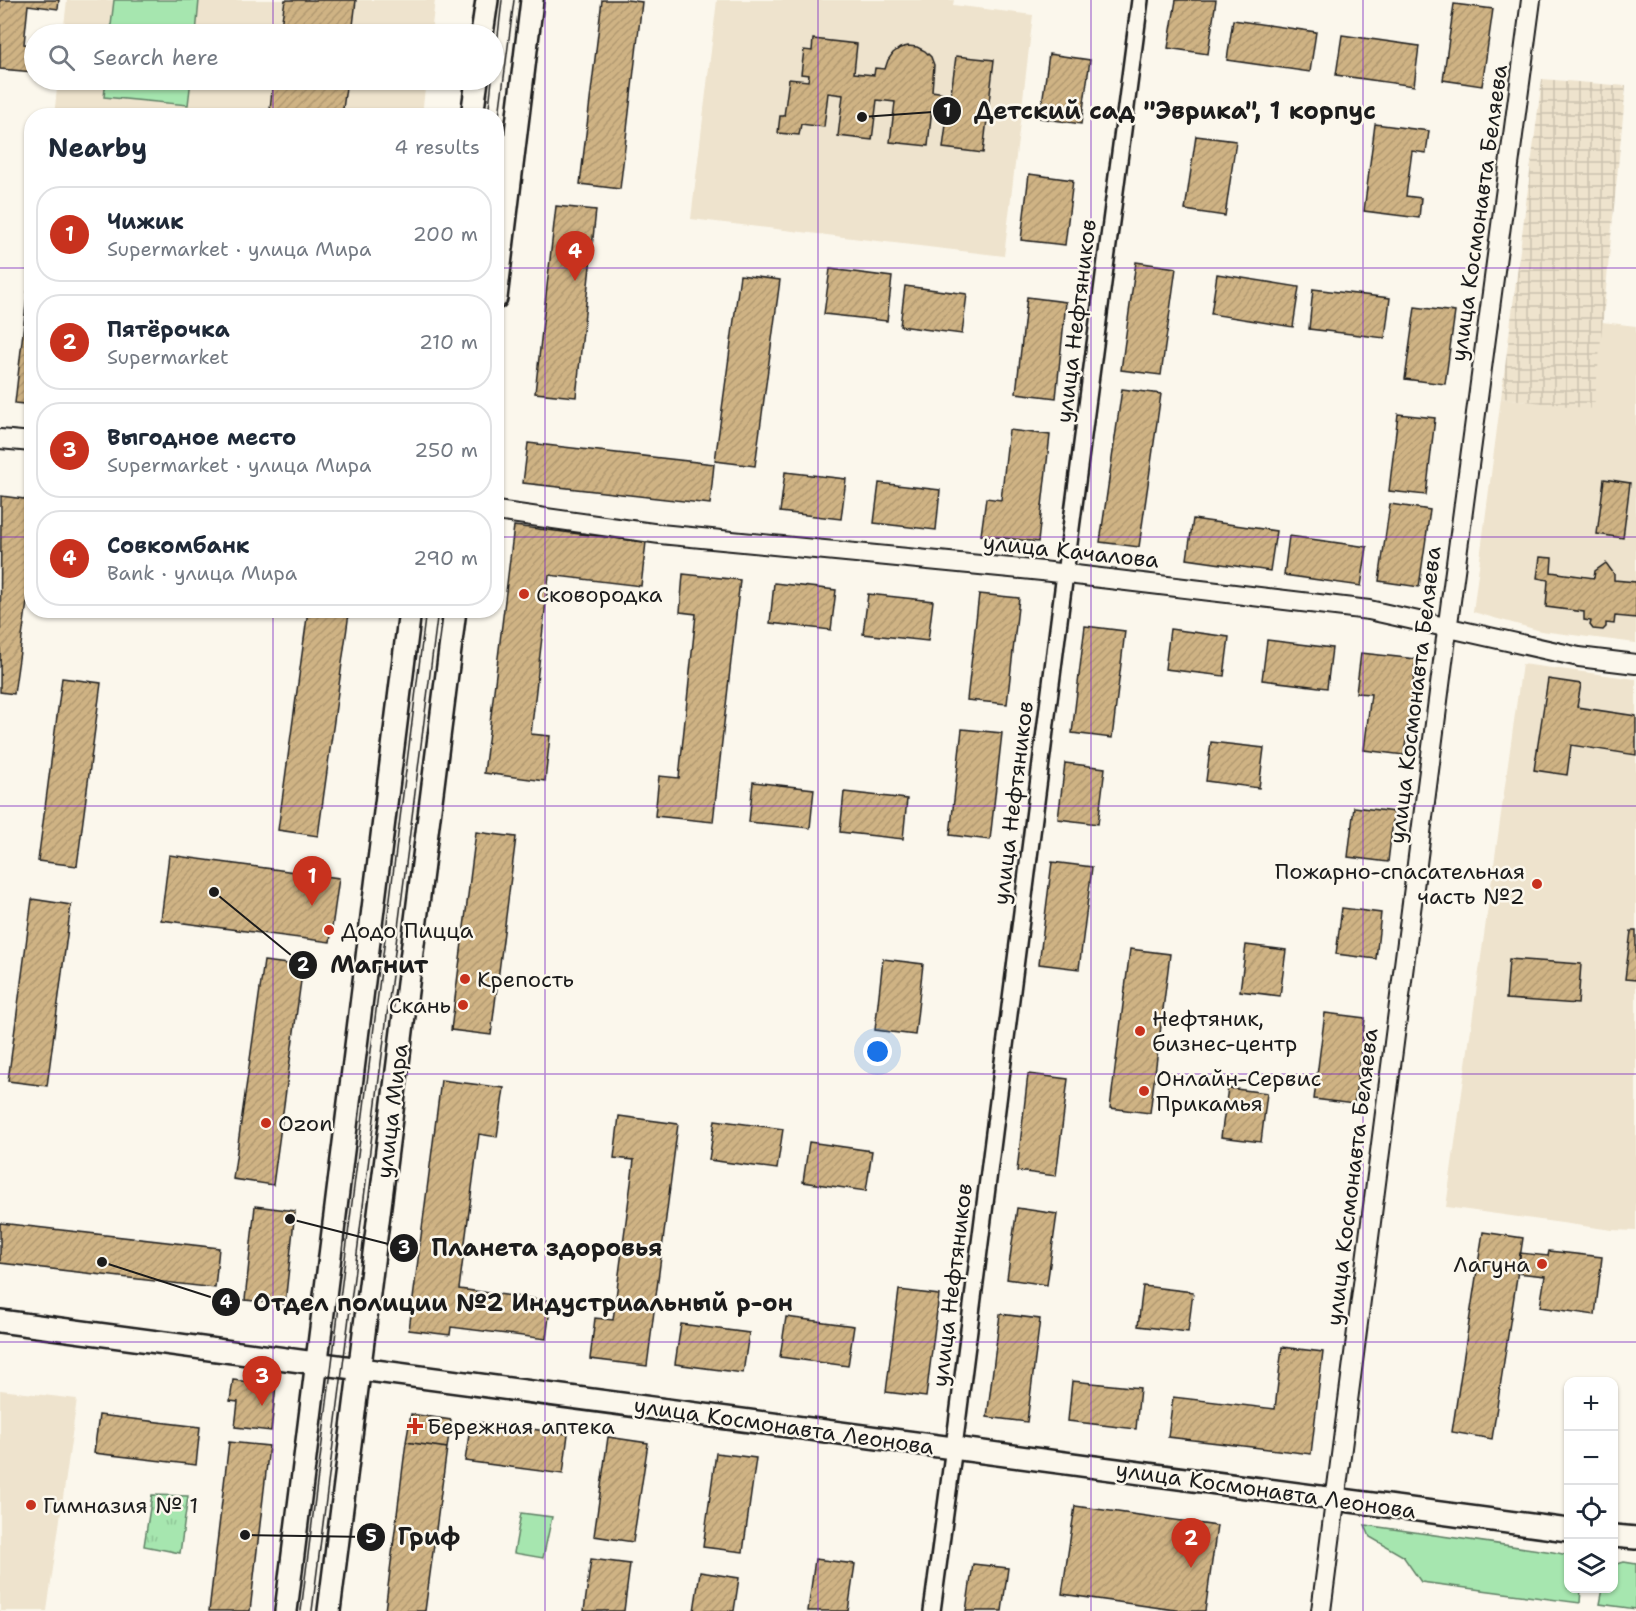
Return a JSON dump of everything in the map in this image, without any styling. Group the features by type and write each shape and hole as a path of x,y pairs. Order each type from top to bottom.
{"main road":[{"path":"483,24 487,0"},
{"path":"504,232 532,0"},
{"path":"473,108 476,90"},
{"name":"улица Мира","path":"286,1611 409,618"},
{"name":"улица Мира","path":"329,1611 453,618"},
{"name":"улица Космонавта Леонова","path":"0,1321 1564,1529"},
{"path":"1618,1536 1636,1538"}],"street":[{"name":"улица Нефтяников","path":"932,1611 1140,0"},
{"name":"улица Космонавта Беляева","path":"1321,1611 1531,0"},
{"path":"0,439 24,441"},
{"name":"улица Качалова","path":"504,512 660,534 1065,574 1369,610 1578,657 1636,664"}],"shaded area":[{"path":"67,0 435,0 432,24 64,24"},
{"path":"717,0 954,0 953,5 1033,15 1004,256 691,219"},
{"path":"1542,79 1626,86 1594,409 1501,398"},
{"path":"57,90 425,90 423,108 55,108"},
{"path":"1602,322 1636,326 1636,643 1541,631 1473,612 1501,398 1593,408"},
{"path":"1522,664 1636,679 1636,1231 1612,1230 1446,1207"},
{"name":"Гимназия № 1","path":"0,1390 77,1399 47,1611 0,1611"}],"green space":[{"path":"114,0 199,0 197,24 111,24"},
{"path":"105,90 190,90 188,105 104,97"},
{"path":"152,1495 188,1496 180,1553 144,1546"},
{"path":"521,1513 552,1517 543,1558 514,1553"},
{"path":"1365,1525 1564,1554 1564,1593 1581,1593 1580,1603 1421,1582 1403,1556 1370,1537"},
{"path":"1624,1562 1636,1564 1636,1609 1600,1604 1602,1593 1618,1593 1618,1564"}],"building":[{"path":"0,0 59,0 58,9 28,5 26,24 24,24 24,71 0,69"},
{"path":"285,0 356,0 353,24 281,24"},
{"path":"602,0 642,2 620,189 580,184"},
{"path":"1176,0 1216,0 1208,54 1168,48"},
{"path":"1454,4 1493,9 1482,86 1443,80"},
{"path":"1233,20 1316,32 1310,72 1227,60"},
{"path":"1342,35 1419,46 1414,86 1336,75"},
{"path":"813,39 857,44 854,73 874,75 875,68 885,69 893,53 900,48 917,47 931,57 934,65 932,91 951,94 956,56 994,60 983,153 943,148 948,109 932,107 928,146 890,142 895,102 877,100 872,140 838,136 843,95 828,93 824,127 801,124 799,135 778,133 780,116 784,116 789,79 808,81 809,75 801,74 804,50 812,51"},
{"path":"1049,54 1090,60 1081,124 1040,118"},
{"path":"272,90 346,90 343,108 270,108"},
{"path":"1375,124 1429,131 1426,153 1412,151 1406,196 1421,198 1419,218 1364,211"},
{"path":"1196,136 1236,141 1225,216 1185,210"},
{"path":"1029,174 1073,180 1065,245 1021,240"},
{"path":"556,206 596,210 576,397 535,393"},
{"path":"1136,262 1176,268 1161,375 1121,370"},
{"path":"830,269 892,277 887,321 824,314"},
{"path":"1217,274 1299,287 1293,327 1211,314"},
{"path":"740,275 780,280 755,466 715,461"},
{"path":"905,286 967,294 962,334 900,326"},
{"path":"1313,289 1390,298 1385,338 1309,329"},
{"path":"1027,297 1066,302 1056,398 1016,393"},
{"path":"1415,307 1455,312 1445,384 1405,379"},
{"path":"24,323 24,404 15,403"},
{"path":"1122,389 1161,394 1139,547 1100,542"},
{"path":"1398,414 1435,418 1426,495 1389,491"},
{"path":"1009,430 1050,435 1038,542 981,535 986,498 1001,500"},
{"path":"528,443 714,464 710,504 523,483"},
{"path":"785,472 846,479 841,519 780,512"},
{"path":"1604,479 1630,483 1623,538 1597,534"},
{"path":"879,483 940,490 936,530 874,523"},
{"path":"1,496 24,499 25,618 14,694 0,692"},
{"path":"1390,504 1430,510 1419,587 1379,581"},
{"path":"1193,519 1276,531 1270,571 1187,559"},
{"path":"514,526 646,542 641,586 549,575 531,734 550,736 545,781 484,773"},
{"path":"1289,536 1367,547 1361,586 1284,575"},
{"path":"1540,557 1552,558 1551,572 1594,578 1595,571 1606,563 1614,574 1614,580 1636,582 1636,618 1615,616 1614,624 1606,623 1603,630 1593,629 1590,625 1591,621 1584,620 1584,612 1546,607 1548,580 1537,578"},
{"path":"683,574 740,580 713,822 655,816 659,776 679,778 696,614 680,612"},
{"path":"774,583 836,590 831,630 770,623"},
{"path":"868,594 933,601 928,641 863,634"},
{"path":"979,594 1019,598 1007,704 967,700"},
{"path":"307,618 348,618 318,836 278,830"},
{"path":"1085,626 1125,631 1112,738 1072,733"},
{"path":"1170,629 1229,637 1224,676 1165,669"},
{"path":"1267,640 1332,648 1327,688 1262,680"},
{"path":"1361,653 1416,659 1404,755 1364,750 1371,694 1356,693"},
{"path":"62,678 101,683 77,866 38,861"},
{"path":"1548,679 1581,684 1577,707 1636,716 1636,755 1571,745 1567,775 1534,770"},
{"path":"962,729 1002,733 990,840 950,835"},
{"path":"1211,742 1264,748 1259,788 1206,781"},
{"path":"1065,763 1105,768 1098,824 1058,819"},
{"path":"753,782 814,789 810,828 749,822"},
{"path":"844,792 907,799 903,839 840,832"},
{"path":"1354,807 1394,812 1388,862 1348,857"},
{"path":"476,832 516,837 491,1035 451,1030"},
{"path":"169,855 339,878 330,942 161,920"},
{"path":"1052,862 1092,867 1079,969 1039,964"},
{"path":"32,899 71,905 47,1086 8,1081"},
{"path":"1342,908 1381,913 1376,959 1336,954"},
{"path":"1631,931 1636,931 1636,980 1625,979"},
{"path":"1246,945 1286,950 1280,996 1240,991"},
{"name":"Нефтяник, бизнес-центр","path":"1130,949 1170,954 1150,1113 1110,1108"},
{"path":"883,959 923,964 915,1035 875,1030"},
{"path":"1509,959 1581,964 1578,1004 1506,999"},
{"path":"264,961 303,966 273,1185 233,1179"},
{"path":"1325,1013 1365,1018 1354,1104 1314,1099"},
{"path":"1028,1074 1068,1079 1056,1176 1017,1171"},
{"path":"441,1080 504,1088 497,1137 479,1134 459,1289 551,1301 546,1339 451,1327 450,1335 409,1330"},
{"path":"1228,1088 1267,1093 1261,1142 1221,1137"},
{"path":"619,1116 678,1124 647,1366 590,1359 595,1318 613,1320 634,1160 614,1158"},
{"path":"715,1120 783,1129 777,1169 709,1160"},
{"path":"809,1142 872,1151 866,1191 803,1182"},
{"path":"255,1206 295,1211 285,1304 245,1300"},
{"path":"1017,1208 1057,1214 1047,1285 1007,1279"},
{"path":"0,1223 219,1248 215,1288 0,1263"},
{"path":"1483,1232 1523,1238 1492,1439 1452,1432"},
{"path":"1549,1251 1602,1257 1595,1315 1540,1307 1545,1276 1517,1273 1520,1253 1548,1256"},
{"path":"1143,1286 1193,1292 1188,1332 1138,1326"},
{"path":"899,1290 939,1295 926,1397 886,1392"},
{"path":"1000,1314 1040,1319 1027,1422 987,1417"},
{"path":"786,1317 854,1326 848,1366 780,1357"},
{"path":"681,1324 749,1333 743,1373 675,1364"},
{"path":"1282,1347 1323,1352 1311,1454 1168,1437 1173,1397 1275,1409"},
{"path":"233,1380 276,1385 271,1431 235,1427 238,1402 230,1401"},
{"path":"1072,1381 1140,1388 1136,1429 1068,1421"},
{"path":"411,1414 451,1420 447,1448 406,1442"},
{"path":"99,1415 200,1427 196,1465 94,1453"},
{"path":"471,1421 568,1434 563,1474 465,1461"},
{"path":"608,1437 648,1443 633,1542 594,1536"},
{"path":"229,1442 269,1446 250,1611 209,1611"},
{"path":"406,1442 447,1448 425,1611 385,1611"},
{"path":"716,1453 756,1458 743,1552 703,1547"},
{"path":"1075,1506 1217,1526 1205,1611 1182,1611 1062,1594"},
{"path":"591,1559 630,1564 624,1611 584,1611"},
{"path":"815,1559 855,1564 848,1611 808,1611"},
{"path":"973,1564 1008,1568 1002,1611 966,1611"},
{"path":"700,1572 739,1578 734,1611 694,1611"}],"tram line":[{"path":"499,24 502,0"},
{"path":"504,77 514,0"},
{"path":"489,108 491,90"},
{"path":"500,108 502,90"},
{"path":"301,1611 425,618"},
{"path":"312,1611 437,618"}],"place":[{"name":"Детский сад \"Эврика\", 1 корпус","path":"862,117"},
{"name":"Совкомбанк","path":"575,281"},
{"name":"Сковородка","path":"524,594"},
{"name":"Пожарно-спасательная часть №2","path":"1537,884"},
{"name":"Магнит","path":"214,892"},
{"name":"Чижик","path":"312,906"},
{"name":"Додо Пицца","path":"329,930"},
{"name":"Крепость","path":"465,979"},
{"name":"Скань","path":"463,1005"},
{"name":"Нефтяник, бизнес-центр","path":"1140,1031"},
{"name":"Онлайн-Сервис Прикамья","path":"1144,1091"},
{"name":"Ozon","path":"266,1123"},
{"name":"Планета здоровья","path":"290,1219"},
{"name":"Отдел полиции №2 Индустриальный р-он","path":"102,1262"},
{"name":"Лагуна","path":"1542,1264"},
{"name":"Выгодное место","path":"262,1406"},
{"name":"Бережная аптека","path":"415,1426"},
{"name":"Гимназия № 1","path":"31,1505"},
{"name":"Гриф","path":"245,1535"},
{"name":"Пятёрочка","path":"1191,1568"}]}
